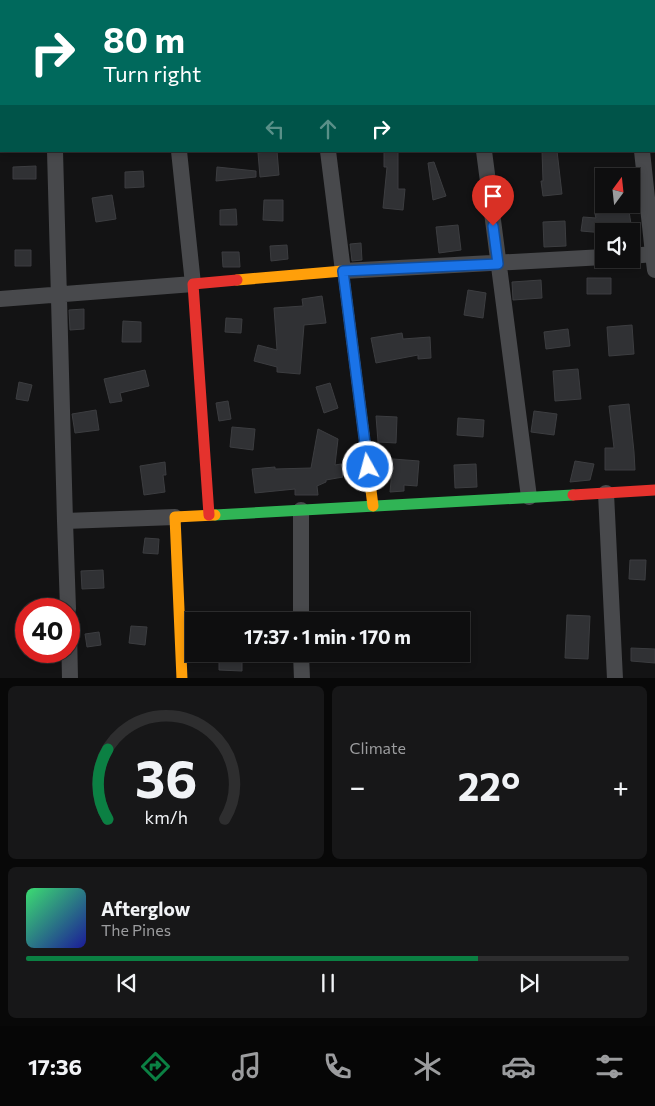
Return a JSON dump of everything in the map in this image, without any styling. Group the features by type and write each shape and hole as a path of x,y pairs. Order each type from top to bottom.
{"street":[{"path":"55,152 68,598"},
{"path":"178,152 193,284 209,515"},
{"path":"328,152 373,506"},
{"path":"484,152 529,497"},
{"path":"640,258 654,260 642,152"},
{"path":"0,299 343,271 595,258"},
{"path":"65,522 655,490"},
{"path":"606,493 616,678"},
{"path":"301,510 301,612"},
{"path":"175,517 182,678"},
{"path":"302,662 302,678"},
{"path":"70,663 70,678"}],"building":[{"path":"277,152 279,175 260,177 258,153"},
{"path":"384,152 398,152 398,189 405,189 403,210 383,208 387,167 384,167"},
{"path":"542,152 557,152 562,194 543,196 541,181 543,181"},
{"path":"434,162 446,196 433,200 428,163"},
{"path":"36,166 36,179 13,179 13,167"},
{"path":"217,167 256,171 256,177 216,181"},
{"path":"143,171 144,187 125,188 125,172"},
{"path":"112,195 116,219 96,222 92,198"},
{"path":"264,200 283,200 283,221 263,220"},
{"path":"236,209 237,225 220,225 220,210"},
{"path":"629,213 631,223 595,223 595,232 581,231 583,217 596,218 595,214"},
{"path":"565,221 566,246 544,247 543,222"},
{"path":"458,225 461,250 439,253 436,227"},
{"path":"361,243 362,260 352,261 350,244"},
{"path":"287,245 288,259 271,261 270,246"},
{"path":"15,250 31,250 31,266 15,266"},
{"path":"222,252 239,252 240,267 223,267"},
{"path":"587,278 611,278 611,294 587,294"},
{"path":"541,280 542,298 513,300 512,282"},
{"path":"468,290 486,293 483,318 464,315"},
{"path":"322,296 326,323 304,325 300,374 277,372 277,367 254,361 258,345 277,350 274,308 303,306 302,299"},
{"path":"84,309 84,329 70,330 69,310"},
{"path":"226,318 242,319 241,333 225,332"},
{"path":"123,321 141,322 141,342 122,342"},
{"path":"632,325 634,354 609,356 607,327"},
{"path":"568,329 570,346 546,349 544,332"},
{"path":"402,333 403,339 430,337 431,358 418,359 418,355 376,363 371,338"},
{"path":"578,369 581,399 555,401 553,371"},
{"path":"145,370 149,386 120,393 122,401 110,403 104,379"},
{"path":"19,382 32,385 28,401 16,399"},
{"path":"330,383 338,408 324,413 316,387"},
{"path":"228,401 231,419 219,421 216,403"},
{"path":"629,404 635,470 605,470 605,448 614,448 609,406"},
{"path":"96,410 99,430 75,433 72,414"},
{"path":"534,411 557,414 554,435 531,432"},
{"path":"376,416 397,417 396,443 378,442"},
{"path":"458,418 484,420 483,437 457,435"},
{"path":"232,427 255,429 253,450 230,447"},
{"path":"318,429 338,439 335,465 341,464 343,477 326,480 326,482 317,486 318,495 295,495 295,489 255,493 252,469 275,467 275,469 311,468"},
{"path":"393,459 419,461 417,486 404,485 404,491 390,492"},
{"path":"575,461 594,464 590,480 570,482"},
{"path":"165,462 166,475 163,475 165,492 144,495 140,466"},
{"path":"476,464 477,487 455,488 454,465"},
{"path":"145,538 159,539 158,554 143,553"},
{"path":"630,560 646,560 645,580 629,579"},
{"path":"103,570 104,588 82,589 81,571"},
{"path":"567,615 590,616 588,659 565,658"},
{"path":"131,626 147,627 145,645 129,643"},
{"path":"99,632 101,645 87,647 85,634"},
{"path":"631,648 655,649 655,663 631,661"},
{"path":"219,662 242,662 242,671 219,670"}],"traffic: fast":[{"path":"215,515 573,495"}],"traffic: slow":[{"path":"237,280 343,271 373,506"},
{"path":"182,678 175,517 215,515"}],"traffic: jam":[{"path":"209,515 193,284 237,280"},
{"path":"573,495 655,490"}],"route":[{"path":"368,467 343,271 498,264 493,226"}]}
